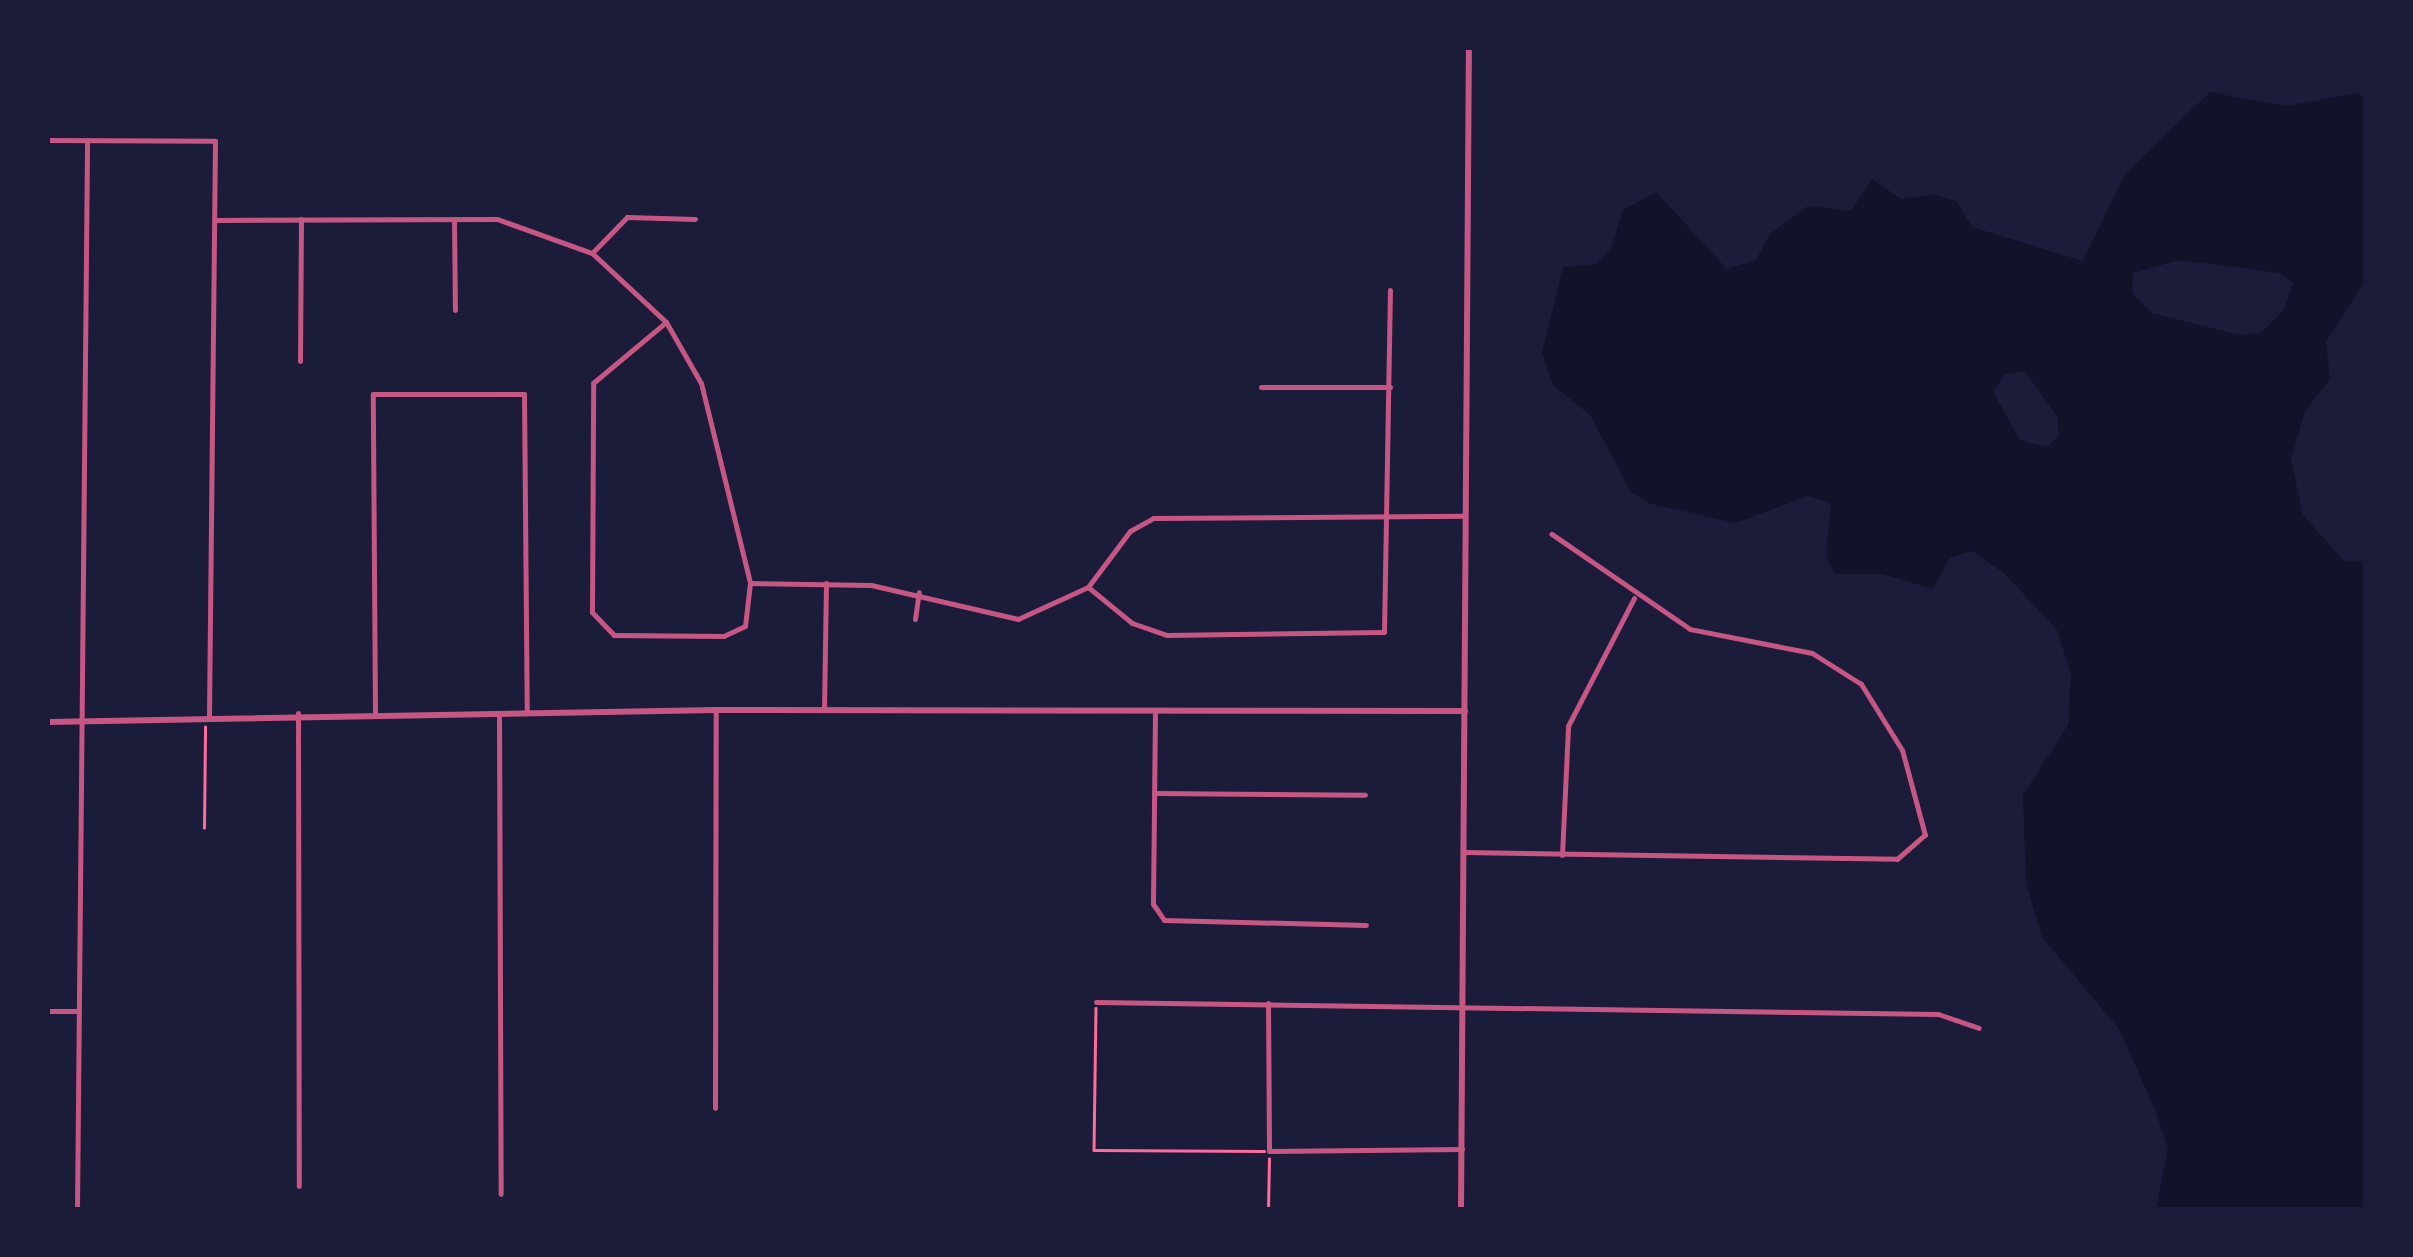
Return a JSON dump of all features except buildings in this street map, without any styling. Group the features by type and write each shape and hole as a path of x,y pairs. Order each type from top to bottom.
{"street":[{"path":"1461,1210 1469,48"},
{"path":"48,140 216,141 209,716"},
{"path":"77,1210 87,140"},
{"path":"592,253 627,217 695,219"},
{"path":"300,362 301,219"},
{"path":"216,220 454,220 532,225 592,253 666,322 701,383 750,583 745,626 724,636 614,635 592,612 594,383 666,322"},
{"path":"454,220 455,310"},
{"path":"1088,588 1132,623 1168,635 1373,637 1389,619 1390,290"},
{"path":"1261,387 1390,387"},
{"path":"375,713 373,394 524,394 527,713"},
{"path":"750,583 826,583 919,592 1018,618 1088,588 1130,531 1154,518 1465,516"},
{"path":"1463,852 1897,859 1918,849 1925,817 1911,776 1885,712 1861,684 1812,653 1714,638 1634,598 1552,534"},
{"path":"824,711 826,583"},
{"path":"915,620 919,592"},
{"path":"1562,855 1568,726 1634,598"},
{"path":"715,1108 716,710"},
{"path":"1155,711 1154,904 1164,920 1366,925"},
{"path":"48,722 298,713 1465,711"},
{"path":"298,713 299,1186"},
{"path":"499,714 501,1194"},
{"path":"1154,793 1365,794"},
{"path":"1096,1002 1462,1005 1560,1014 1938,1014 1979,1028"},
{"path":"1268,1003 1269,1151 1462,1150"},
{"path":"48,1010 78,1011"}],"path":[{"path":"204,828 209,716"},
{"path":"1096,1002 1094,1150 1269,1151 1268,1210"}],"shaded area":[{"path":"2210,92 2286,106 2359,93 2365,101 2365,281 2326,342 2330,379 2305,411 2291,460 2303,515 2345,562 2365,561 2365,1209 2156,1209 2168,1149 2156,1112 2119,1029 2042,937 2026,883 2023,795 2068,725 2071,674 2057,630 2004,573 1972,551 1950,558 1933,589 1883,574 1834,574 1826,555 1831,503 1808,496 1735,523 1651,504 1631,492 1590,415 1553,385 1542,353 1563,267 1595,264 1611,248 1623,210 1656,192 1727,269 1756,260 1770,234 1808,206 1851,211 1872,179 1901,199 1934,194 1957,202 1972,227 2083,261 2125,174","holes":["2179,260 2280,273 2293,283 2284,310 2261,333 2240,335 2152,313 2132,293 2133,273","2025,371 2058,418 2058,437 2047,447 2020,440 1993,392 2004,375"]}]}
